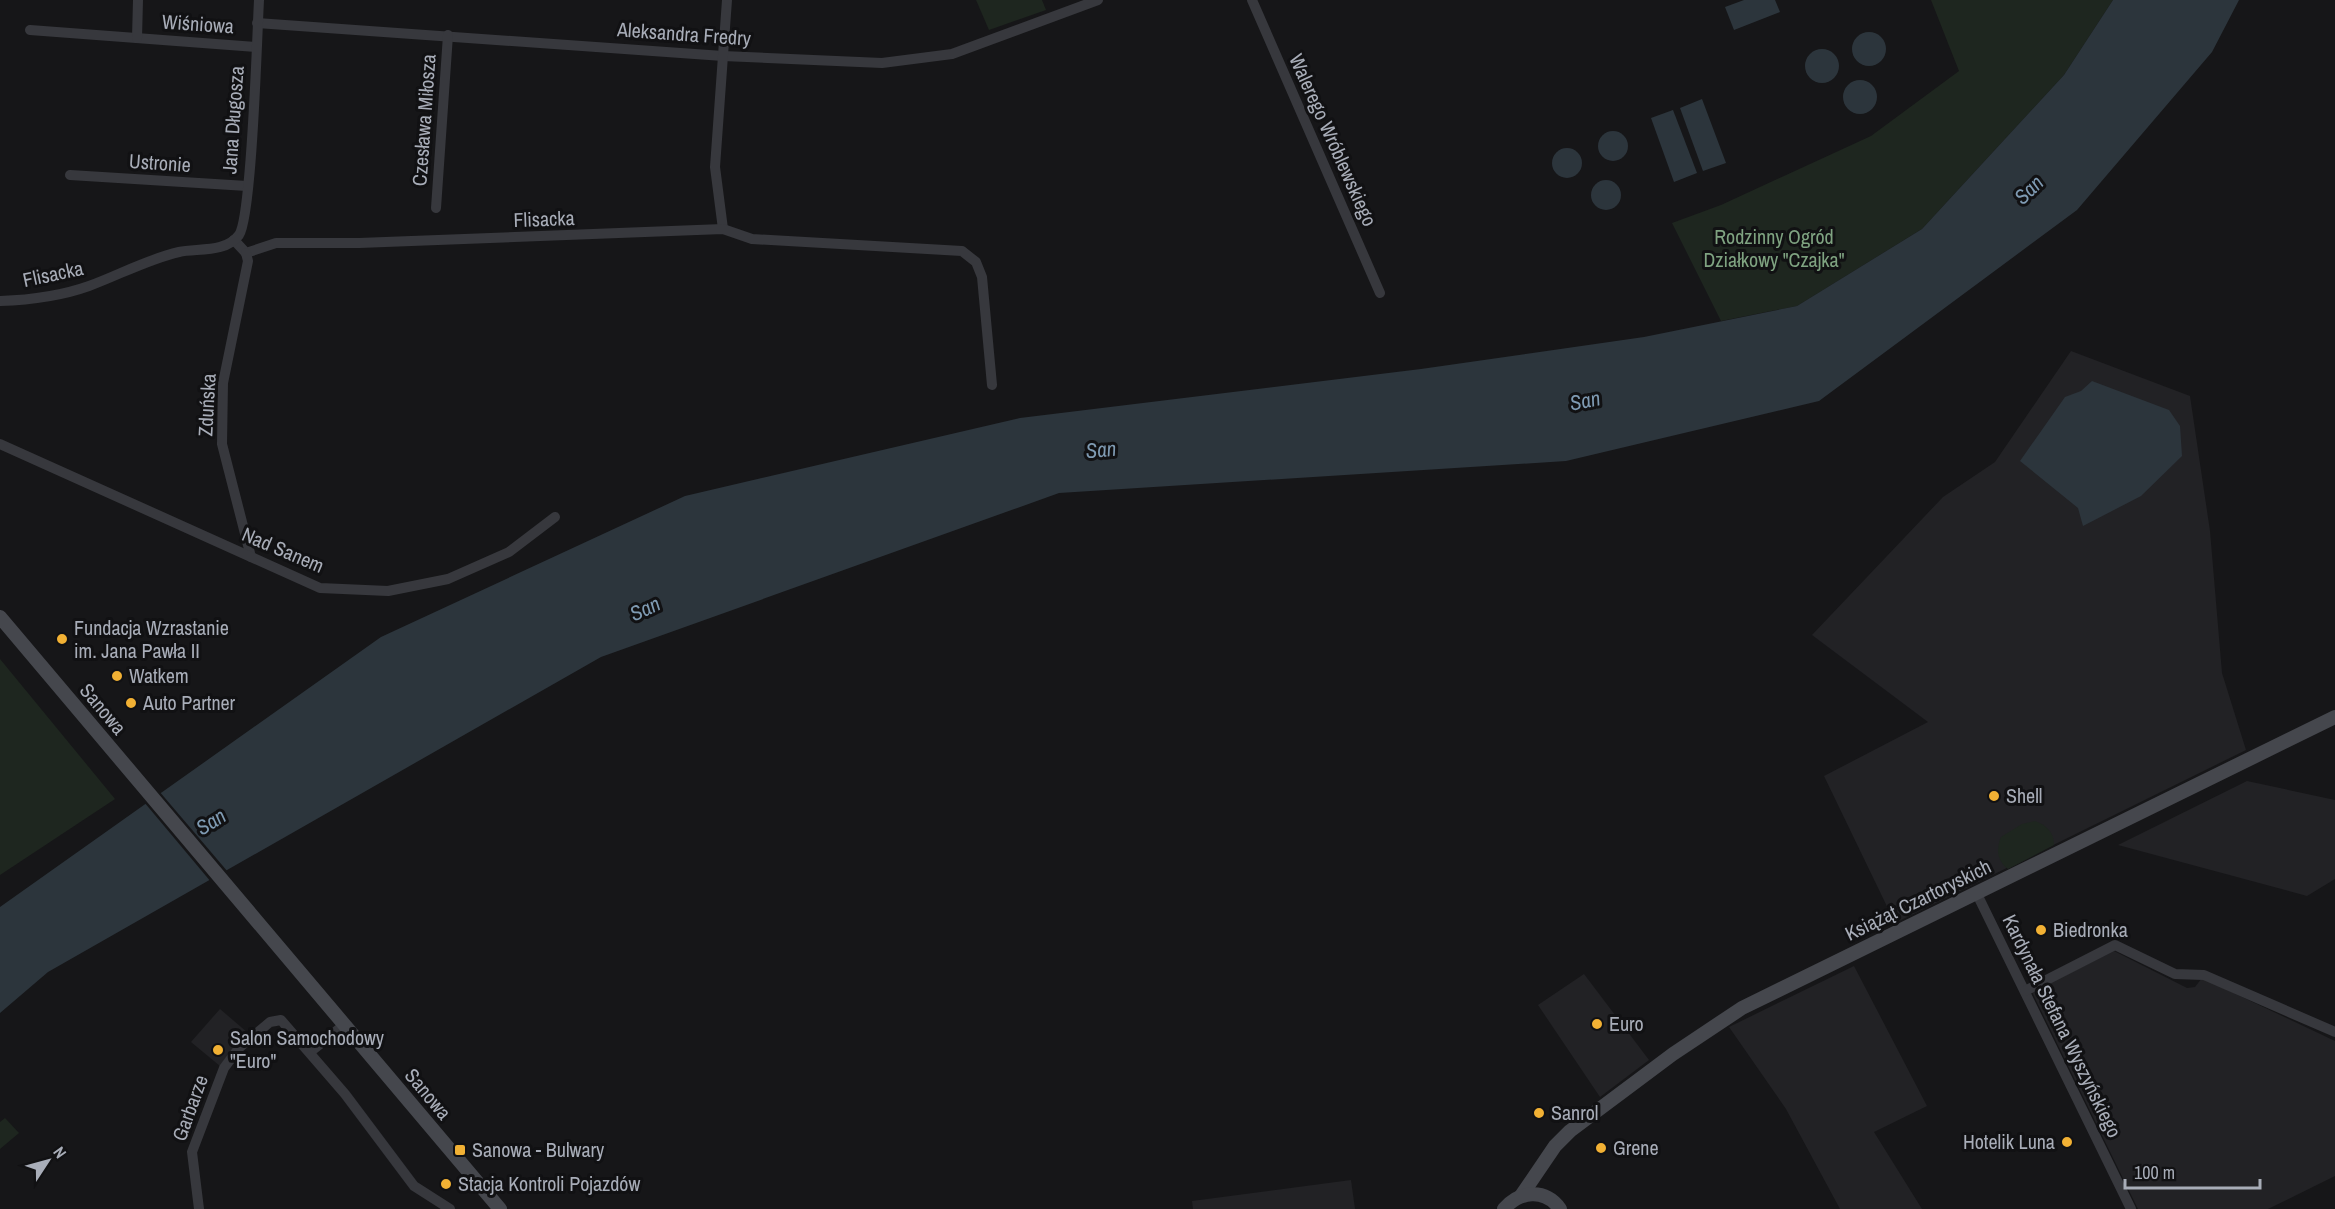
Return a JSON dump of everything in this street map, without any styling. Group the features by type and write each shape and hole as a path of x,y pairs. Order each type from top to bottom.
{"main road":[{"name":"Sanowa","path":"0,617 500,1209"},
{"name":"Książąt Czartoryskich","path":"1504,1209 1521,1196 1560,1141 1579,1124 1725,1018 1976,892 2335,717"},
{"path":"1545,1160 1543,1190 1560,1209"},
{"path":"1521,1196 1534,1194 1549,1198"}],"street":[{"name":"Wiśniowa","path":"137,38 138,0"},
{"name":"Jana Długosza","path":"234,240 243,225 259,0"},
{"path":"723,229 715,167 727,0"},
{"name":"Aleksandra Fredry","path":"257,23 723,56 882,63 952,54 1098,0"},
{"name":"Walerego Wróblewskiego","path":"1252,0 1380,293"},
{"name":"Wiśniowa","path":"30,30 256,47"},
{"name":"Czesława Miłosza","path":"436,208 448,35"},
{"name":"Ustronie","path":"70,175 247,186"},
{"name":"Flisacka","path":"246,253 276,243 359,243 723,229 752,239 962,251 976,262 982,277 993,385"},
{"path":"234,240 246,253"},
{"name":"Flisacka","path":"0,301 32,300 87,287 179,252 218,247 234,240"},
{"name":"Zduńska","path":"246,253 249,261 224,383 222,444 251,557"},
{"name":"Nad Sanem","path":"0,444 320,588 388,591 448,579 509,552 555,517"},
{"name":"Kardynała Stefana Wyszyńskiego","path":"1976,892 2131,1209"},
{"path":"2025,991 2115,945 2175,974 2204,975 2335,1032"},
{"name":"Garbarze","path":"199,1209 192,1152 230,1059 270,1022 281,1020 310,1052 414,1186 450,1209"},
{"path":"310,1052 344,1024"}],"shaded area":[{"path":"2071,351 2190,396 2210,531 2222,673 2246,750 1895,923 1824,776 1928,722 1812,635 1943,497 1995,462"},
{"path":"2247,781 2335,800 2335,879 2307,896 2118,845"},
{"path":"2114,951 2187,988 2195,987 2202,978 2335,1041 2335,1176 2268,1209 2138,1209 2032,992"},
{"path":"1854,966 1927,1106 1874,1132 1922,1209 1840,1209 1786,1109 1729,1027"},
{"path":"1584,974 1649,1060 1600,1097 1538,1005"},
{"path":"220,1009 248,1033 220,1066 191,1042"},
{"path":"1351,1180 1355,1209 1193,1209 1192,1201"}],"green space":[{"path":"976,0 1042,0 1046,10 989,30"},
{"name":"Rodzinny Ogród Działkowy \"Czajka\"","path":"1931,0 2113,0 2064,75 1922,229 1797,306 1721,321 1672,223 1721,205 1871,136 1959,71"},
{"path":"0,659 115,799 0,875"},
{"path":"2035,821 2049,830 2053,836 2054,845 2008,869 1999,855 1998,846 2001,837 2022,824"},
{"path":"5,1118 19,1133 0,1149 0,1122"}],"water":[{"path":"1744,0 1775,0 1780,12 1734,30 1725,7"},
{"name":"San","path":"2113,0 2239,0 2212,52 2077,210 1819,401 1566,461 1059,493 601,657 48,972 0,1013 0,907 381,637 685,496 1020,418 1421,369 1644,337 1797,306 1922,229 2064,75"},
{"path":"1869,32 1881,37 1886,49 1881,61 1869,66 1857,61 1852,49 1857,37"},
{"path":"1822,49 1834,54 1839,66 1834,78 1822,83 1810,78 1805,66 1810,54"},
{"path":"1860,80 1872,85 1877,97 1872,109 1860,114 1848,109 1843,97 1848,85"},
{"path":"1702,99 1726,163 1703,171 1680,108"},
{"path":"1673,110 1697,173 1674,182 1651,118"},
{"path":"1613,131 1624,135 1628,146 1624,157 1613,161 1602,157 1598,146 1602,135"},
{"path":"1567,148 1578,152 1582,163 1578,174 1567,178 1556,174 1552,163 1556,152"},
{"path":"1606,180 1617,184 1621,195 1617,206 1606,210 1595,206 1591,195 1595,184"},
{"path":"2092,381 2169,410 2180,426 2182,456 2141,496 2083,526 2078,508 2020,461 2065,397 2081,391"}],"pier":[{"path":"159,791 228,872 211,882 144,802"}],"place":[{"name":"Fundacja Wzrastanie im. Jana Pawła II","path":"62,639"},
{"name":"Watkem","path":"117,676"},
{"name":"Auto Partner","path":"131,703"},
{"name":"Shell","path":"1994,796"},
{"name":"Biedronka","path":"2041,930"},
{"name":"Euro","path":"1597,1024"},
{"name":"Salon Samochodowy \"Euro\"","path":"218,1050"},
{"name":"Sanrol","path":"1539,1113"},
{"name":"Hotelik Luna","path":"2067,1142"},
{"name":"Grene","path":"1601,1148"},
{"name":"Sanowa - Bulwary","path":"460,1150"},
{"name":"Stacja Kontroli Pojazdów","path":"446,1184"}]}
